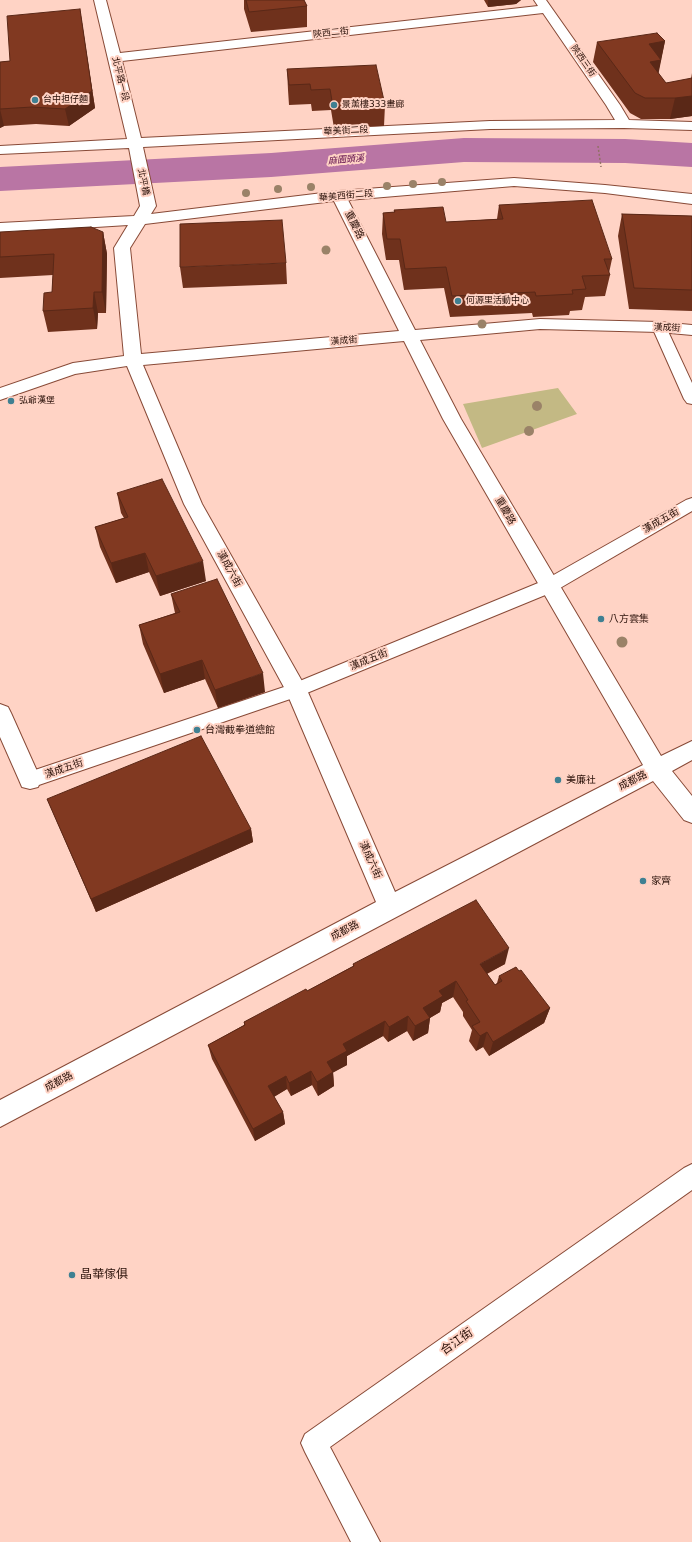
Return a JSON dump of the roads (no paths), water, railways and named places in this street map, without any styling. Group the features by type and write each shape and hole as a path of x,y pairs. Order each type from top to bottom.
{"street":[{"name":"北平路一段","path":"100,0 138,158"},
{"name":"陝西二街","path":"115,58 544,4"},
{"name":"陝西三街","path":"544,4 613,105 624,124"},
{"name":"華美街二段","path":"0,150 454,126 624,124 692,126"},
{"name":"北平橋","path":"138,158 144,213"},
{"name":"華美西街二段","path":"0,228 144,213 514,182 605,189 692,199"},
{"name":"重慶路","path":"339,196 452,419 657,769 692,813"},
{"name":"漢成六街","path":"144,213 122,248 133,360 193,504 296,690 390,907"},
{"name":"漢成街","path":"0,394 73,369 133,360 540,324 659,327 692,330"},
{"path":"0,713 30,780"},
{"name":"成都路","path":"0,1114 390,907 692,750"}],"lane":[{"path":"659,327 692,399"},
{"name":"漢成五街","path":"30,780 296,690 549,586 692,504"},
{"name":"合江街","path":"366,1542 314,1443 692,1176"}],"waterway":[{"name":"麻園頭溪","path":"0,179 271,165 464,150 625,151 692,155"}],"place":[{"name":"台中担仔麵","path":"35,100"},
{"name":"景薰樓333畫廊","path":"334,105"},
{"name":"何源里活動中心","path":"458,301"},
{"name":"弘爺漢堡","path":"11,401"},
{"name":"八方雲集","path":"601,619"},
{"name":"台灣截拳道總館","path":"197,730"},
{"name":"美廉社","path":"558,780"},
{"name":"家齊","path":"643,881"},
{"name":"晶華傢俱","path":"72,1275"}]}
